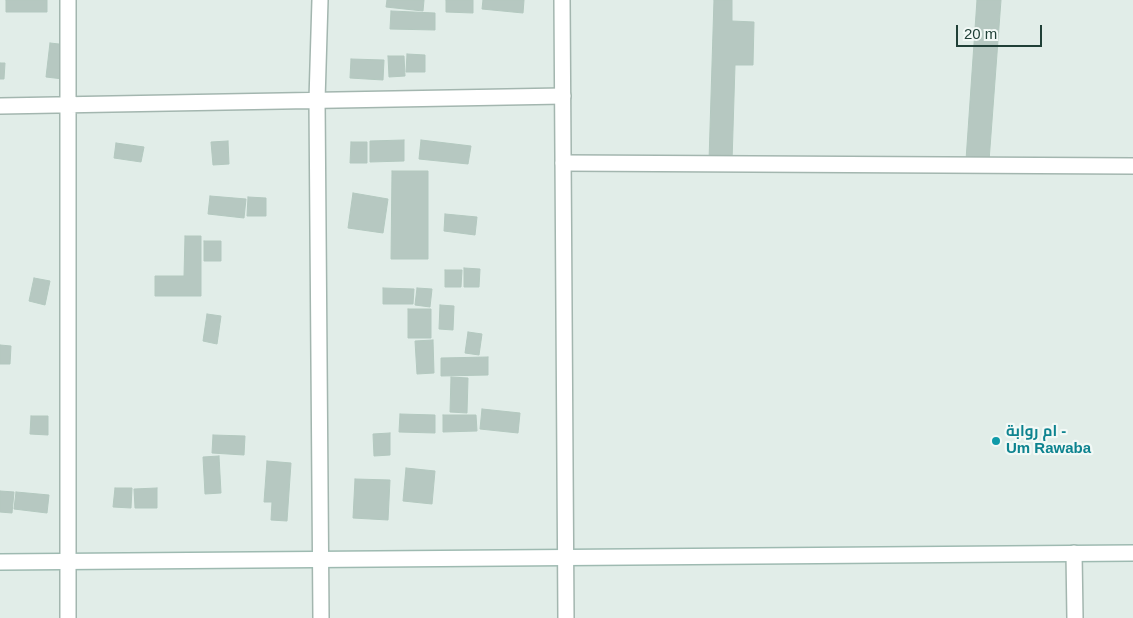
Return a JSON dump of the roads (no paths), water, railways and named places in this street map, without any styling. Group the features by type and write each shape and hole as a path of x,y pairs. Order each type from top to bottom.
{"street":[{"path":"68,0 68,618"},
{"path":"320,0 317,100 321,618"},
{"path":"562,0 566,618"},
{"path":"0,106 68,103 563,96"},
{"path":"563,163 1133,166"},
{"path":"1074,553 1075,618"},
{"path":"0,562 1133,553"}],"place":[{"name":"ام روابة - Um Rawaba","path":"996,441"}]}
